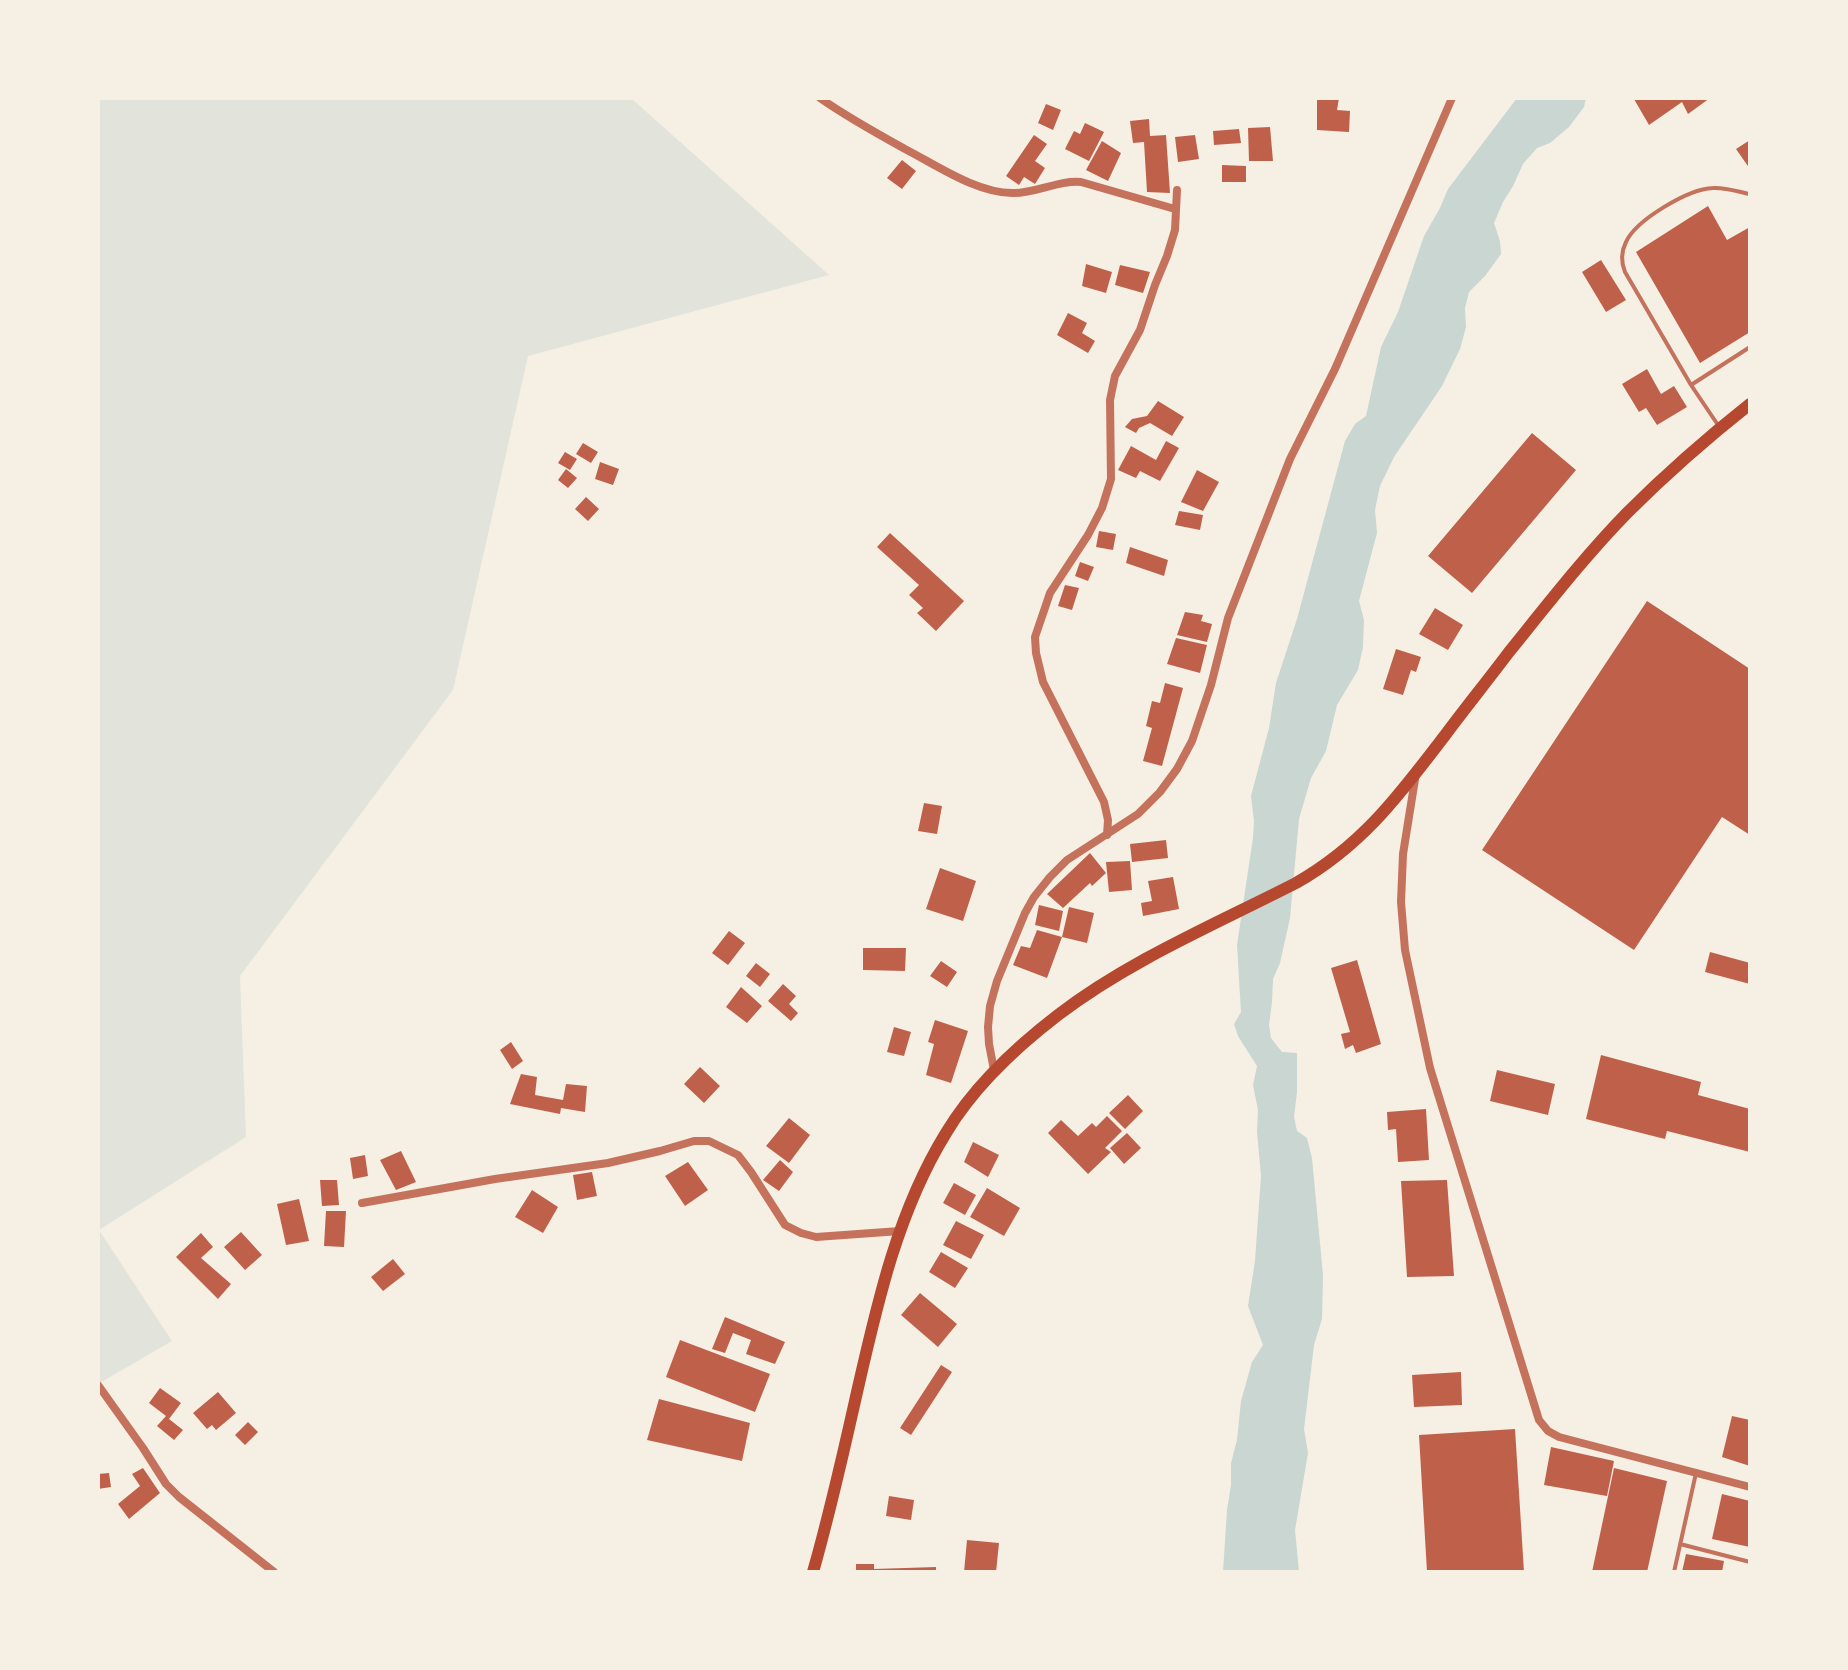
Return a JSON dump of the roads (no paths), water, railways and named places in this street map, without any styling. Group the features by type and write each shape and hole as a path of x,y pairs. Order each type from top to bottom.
{"main road":[{"path":"813,1572 872,1326 900,1231 923,1174 946,1132 971,1098 994,1070 1059,1014 1088,994 1166,947 1316,872 1346,851 1392,804 1512,648 1599,544 1659,482 1750,404"}],"street":[{"path":"820,98 940,168 996,191 1015,193 1068,181 1081,182 1175,209"},
{"path":"994,1070 988,1027 990,1006 997,981 1034,897 1067,860 1138,814 1160,792 1192,741 1211,685 1228,618 1290,459 1335,369 1452,98"},
{"path":"1107,835 1104,802 1043,682 1035,637 1050,593 1102,508 1111,479 1110,400 1115,376 1140,330 1167,256 1175,230 1177,190"},
{"path":"1416,773 1403,854 1401,902 1405,950 1430,1068 1539,1420 1548,1431 1559,1437 1750,1487"},
{"path":"362,1203 608,1163 694,1141 709,1141 738,1155 785,1225 801,1233 816,1237 900,1231"},
{"path":"98,1385 166,1484 274,1572"}],"lane":[{"path":"1720,428 1691,385 1621,261 1625,244 1634,228 1674,200 1712,188 1750,194"},
{"path":"1691,385 1750,347"},
{"path":"1674,1572 1696,1473"},
{"path":"1680,1544 1750,1562"}]}
